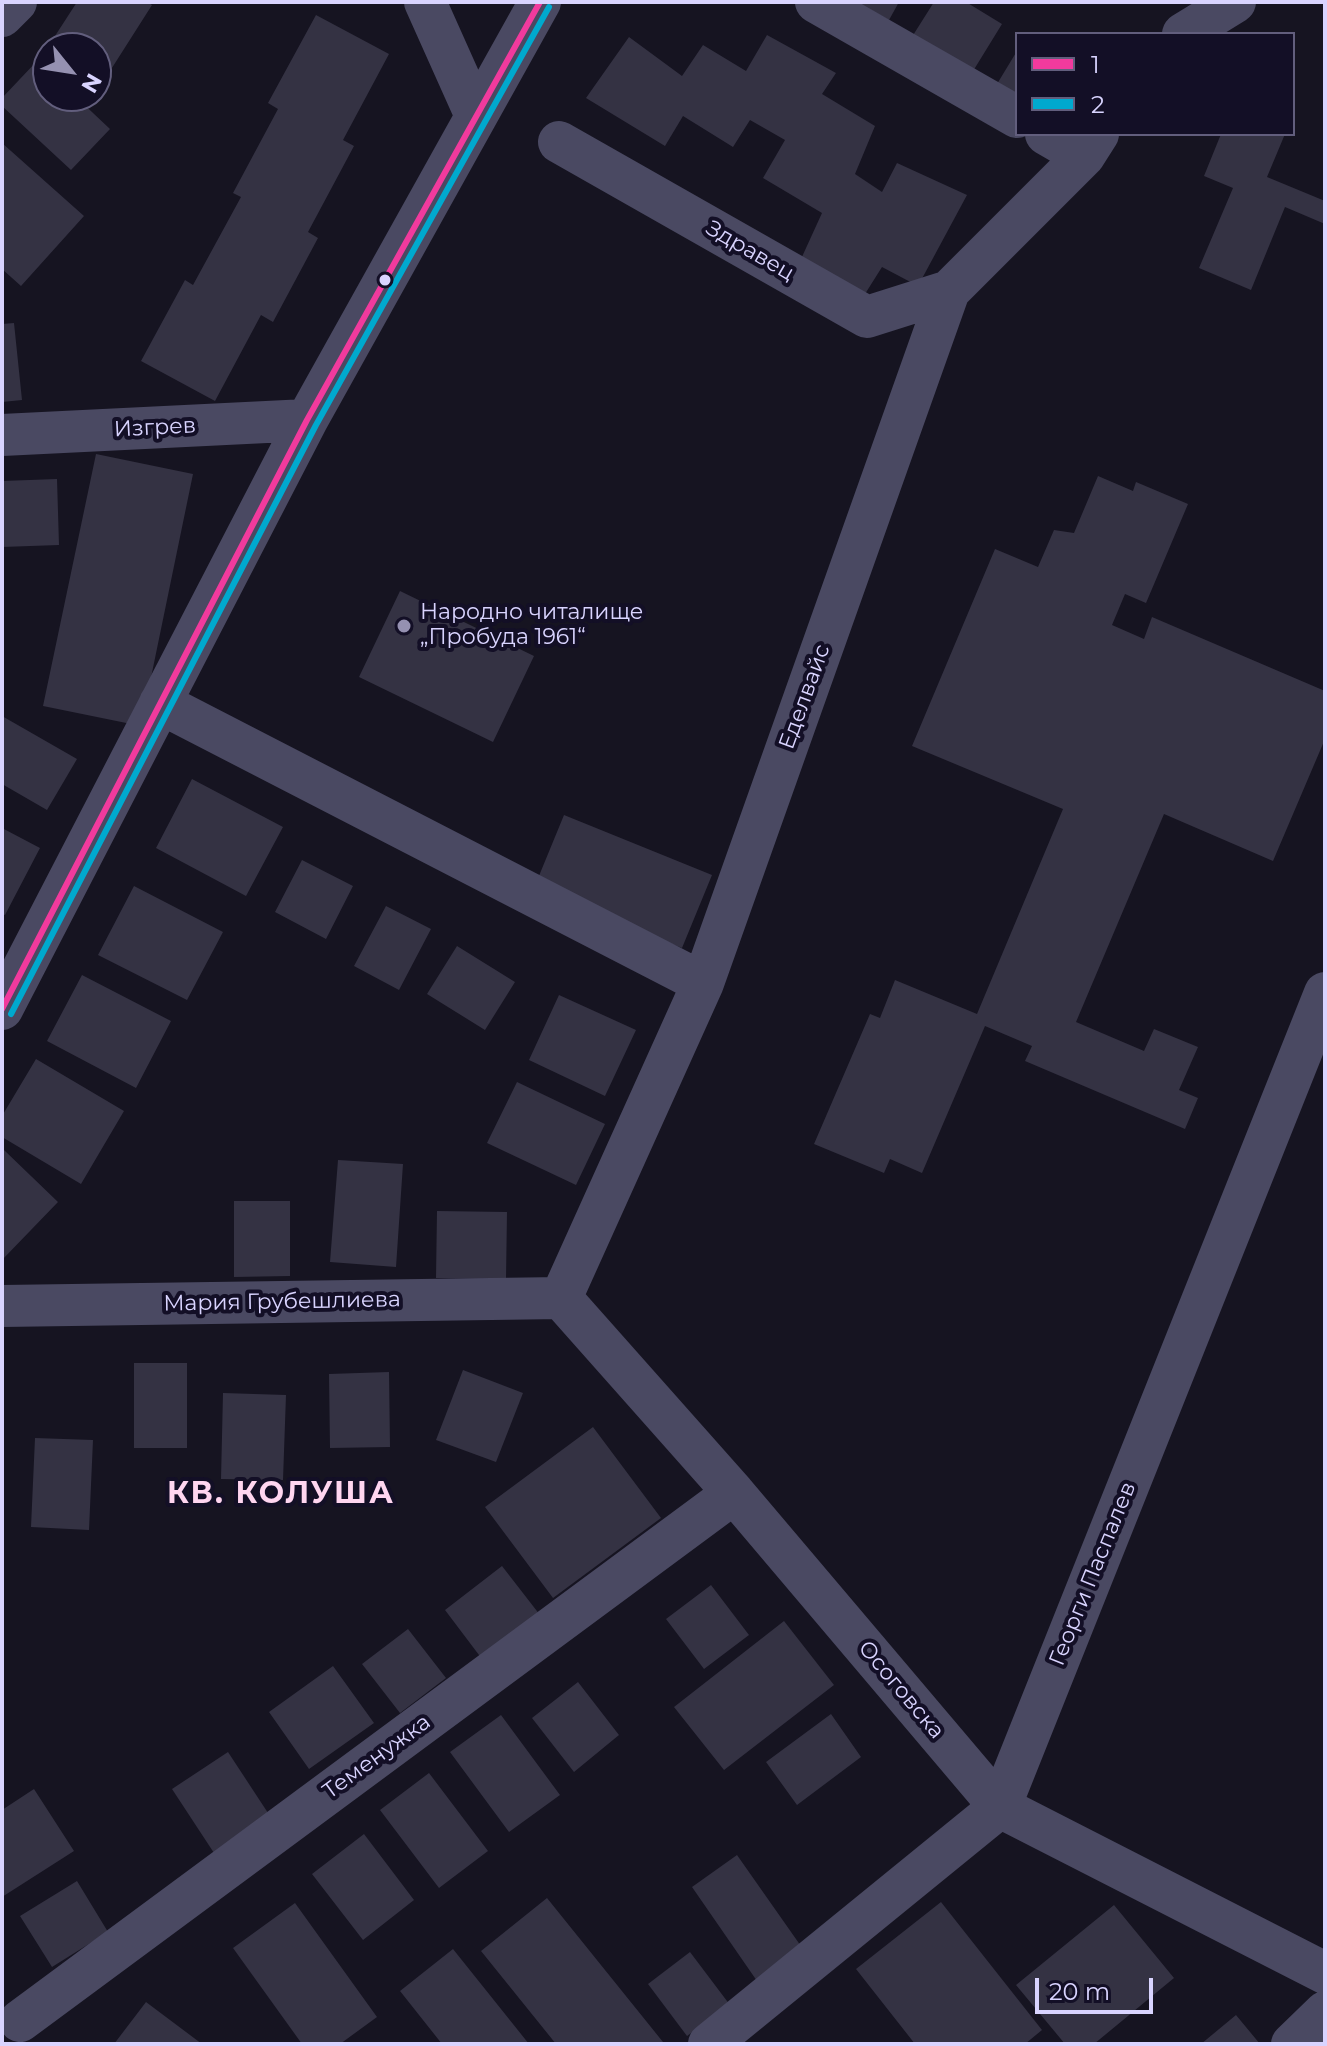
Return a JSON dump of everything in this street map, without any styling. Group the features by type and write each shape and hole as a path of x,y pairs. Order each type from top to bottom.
{"street":[{"path":"2,16 16,2"},
{"path":"425,2 476,116"},
{"path":"2,1009 307,420 540,2"},
{"path":"816,2 1015,116"},
{"path":"1186,32 1235,2"},
{"path":"1054,136 1091,145"},
{"name":"Здравец","path":"559,142 867,317 949,291"},
{"name":"Еделвайс","path":"561,1298 703,983 949,291 1091,145"},
{"name":"Изгрев","path":"2,435 307,420"},
{"path":"160,703 703,983"},
{"name":"Георги Паспалев","path":"709,2044 1000,1807 1325,993"},
{"name":"Мария Грубешлиева","path":"2,1306 561,1298"},
{"name":"Осоговска","path":"561,1298 734,1493 1000,1807 1325,1973"},
{"name":"Теменужка","path":"20,2021 734,1493"},
{"path":"1292,2044 1325,2012"}],"building":[{"path":"77,2 147,2 152,5 112,68 112,32 58,32"},
{"path":"856,2 899,2 889,20"},
{"path":"934,2 966,2 1002,24 970,76 910,40"},
{"path":"316,15 389,54 343,140 354,146 308,232 318,238 273,322 261,315 215,401 141,361 185,280 193,285 241,197 233,193 278,109 268,103"},
{"path":"767,35 836,73 822,94 875,126 855,174 882,192 897,163 967,195 918,286 882,267 865,294 801,259 822,213 763,178 785,140 750,120 733,147 683,116 665,146 586,98 629,37 682,76 703,45 746,71"},
{"path":"1015,54 1015,95 997,84"},
{"path":"32,66 32,112 92,112 110,129 71,170 2,106 2,98"},
{"path":"1220,136 1284,136 1267,177 1325,201 1325,224 1285,207 1251,290 1199,268 1233,188 1204,176"},
{"path":"2,143 84,216 21,286 2,269"},
{"path":"14,323 22,400 2,402 2,324"},
{"path":"96,454 193,474 141,726 43,706"},
{"path":"1098,476 1133,491 1136,482 1188,504 1146,603 1125,594 1112,625 1144,639 1152,617 1325,691 1325,739 1273,861 1164,814 1076,1022 1144,1051 1154,1029 1198,1047 1179,1090 1198,1098 1185,1129 1025,1061 1032,1046 985,1026 922,1173 890,1159 884,1173 814,1144 870,1014 880,1018 895,980 977,1014 1063,809 912,746 995,549 1038,567 1054,530 1074,533"},
{"path":"57,479 59,545 2,547 2,481"},
{"path":"400,591 534,656 493,742 359,677"},
{"path":"2,716 77,759 47,810 2,784"},
{"path":"192,779 283,827 246,896 156,848"},
{"path":"564,815 712,875 682,948 534,888"},
{"path":"2,828 40,848 5,915 2,914"},
{"path":"302,860 353,886 326,939 275,912"},
{"path":"134,886 223,932 187,1000 98,955"},
{"path":"386,906 431,929 399,990 354,966"},
{"path":"457,946 515,982 485,1030 427,994"},
{"path":"82,975 171,1021 136,1088 47,1041"},
{"path":"559,995 636,1030 605,1096 529,1060"},
{"path":"36,1059 124,1111 81,1184 2,1137 2,1116"},
{"path":"517,1082 605,1124 576,1185 487,1143"},
{"path":"4,1150 58,1202 2,1260 2,1152"},
{"path":"338,1160 403,1164 396,1267 330,1262"},
{"path":"234,1201 290,1201 290,1276 234,1277"},
{"path":"437,1211 507,1212 506,1279 436,1278"},
{"path":"134,1363 187,1363 187,1448 134,1448"},
{"path":"463,1370 523,1393 496,1462 436,1440"},
{"path":"389,1372 390,1447 330,1448 329,1374"},
{"path":"223,1393 286,1395 283,1480 221,1479"},
{"path":"593,1427 661,1518 553,1598 485,1507"},
{"path":"35,1438 93,1440 89,1530 31,1527"},
{"path":"502,1566 540,1615 482,1659 445,1610"},
{"path":"711,1585 749,1635 704,1669 666,1619"},
{"path":"784,1621 834,1685 724,1770 674,1707"},
{"path":"408,1629 446,1678 400,1713 362,1664"},
{"path":"333,1666 374,1723 309,1769 269,1712"},
{"path":"578,1682 619,1735 574,1772 532,1718"},
{"path":"831,1714 861,1757 797,1805 766,1762"},
{"path":"501,1715 560,1795 509,1832 450,1752"},
{"path":"228,1752 270,1816 214,1853 172,1789"},
{"path":"429,1773 488,1851 439,1888 380,1810"},
{"path":"34,1789 74,1851 2,1897 2,1810"},
{"path":"364,1834 414,1900 363,1940 312,1874"},
{"path":"737,1855 803,1949 757,1981 692,1887"},
{"path":"77,1881 108,1932 52,1967 20,1916"},
{"path":"547,1898 663,2042 556,2044 481,1951"},
{"path":"941,1902 1042,2030 1025,2044 915,2044 856,1969"},
{"path":"295,1903 377,2017 340,2044 302,2044 233,1948"},
{"path":"1114,1905 1174,1978 1094,2044 1065,2044 1016,1985"},
{"path":"453,1949 529,2044 442,2044 400,1991"},
{"path":"690,1952 730,2005 687,2036 648,1984"},
{"path":"146,2002 202,2044 114,2044"},
{"path":"1236,2015 1260,2044 1201,2044"}],"transit line":[{"name":"1","path":"2,1009 307,420 540,2"},
{"name":"2","path":"11,1014 316,425 549,7"}],"place":[{"name":"Народно читалище „Пробуда 1961“","path":"404,626"}],"district":[{"name":"КВ. КОЛУША","path":"281,1494"}]}
